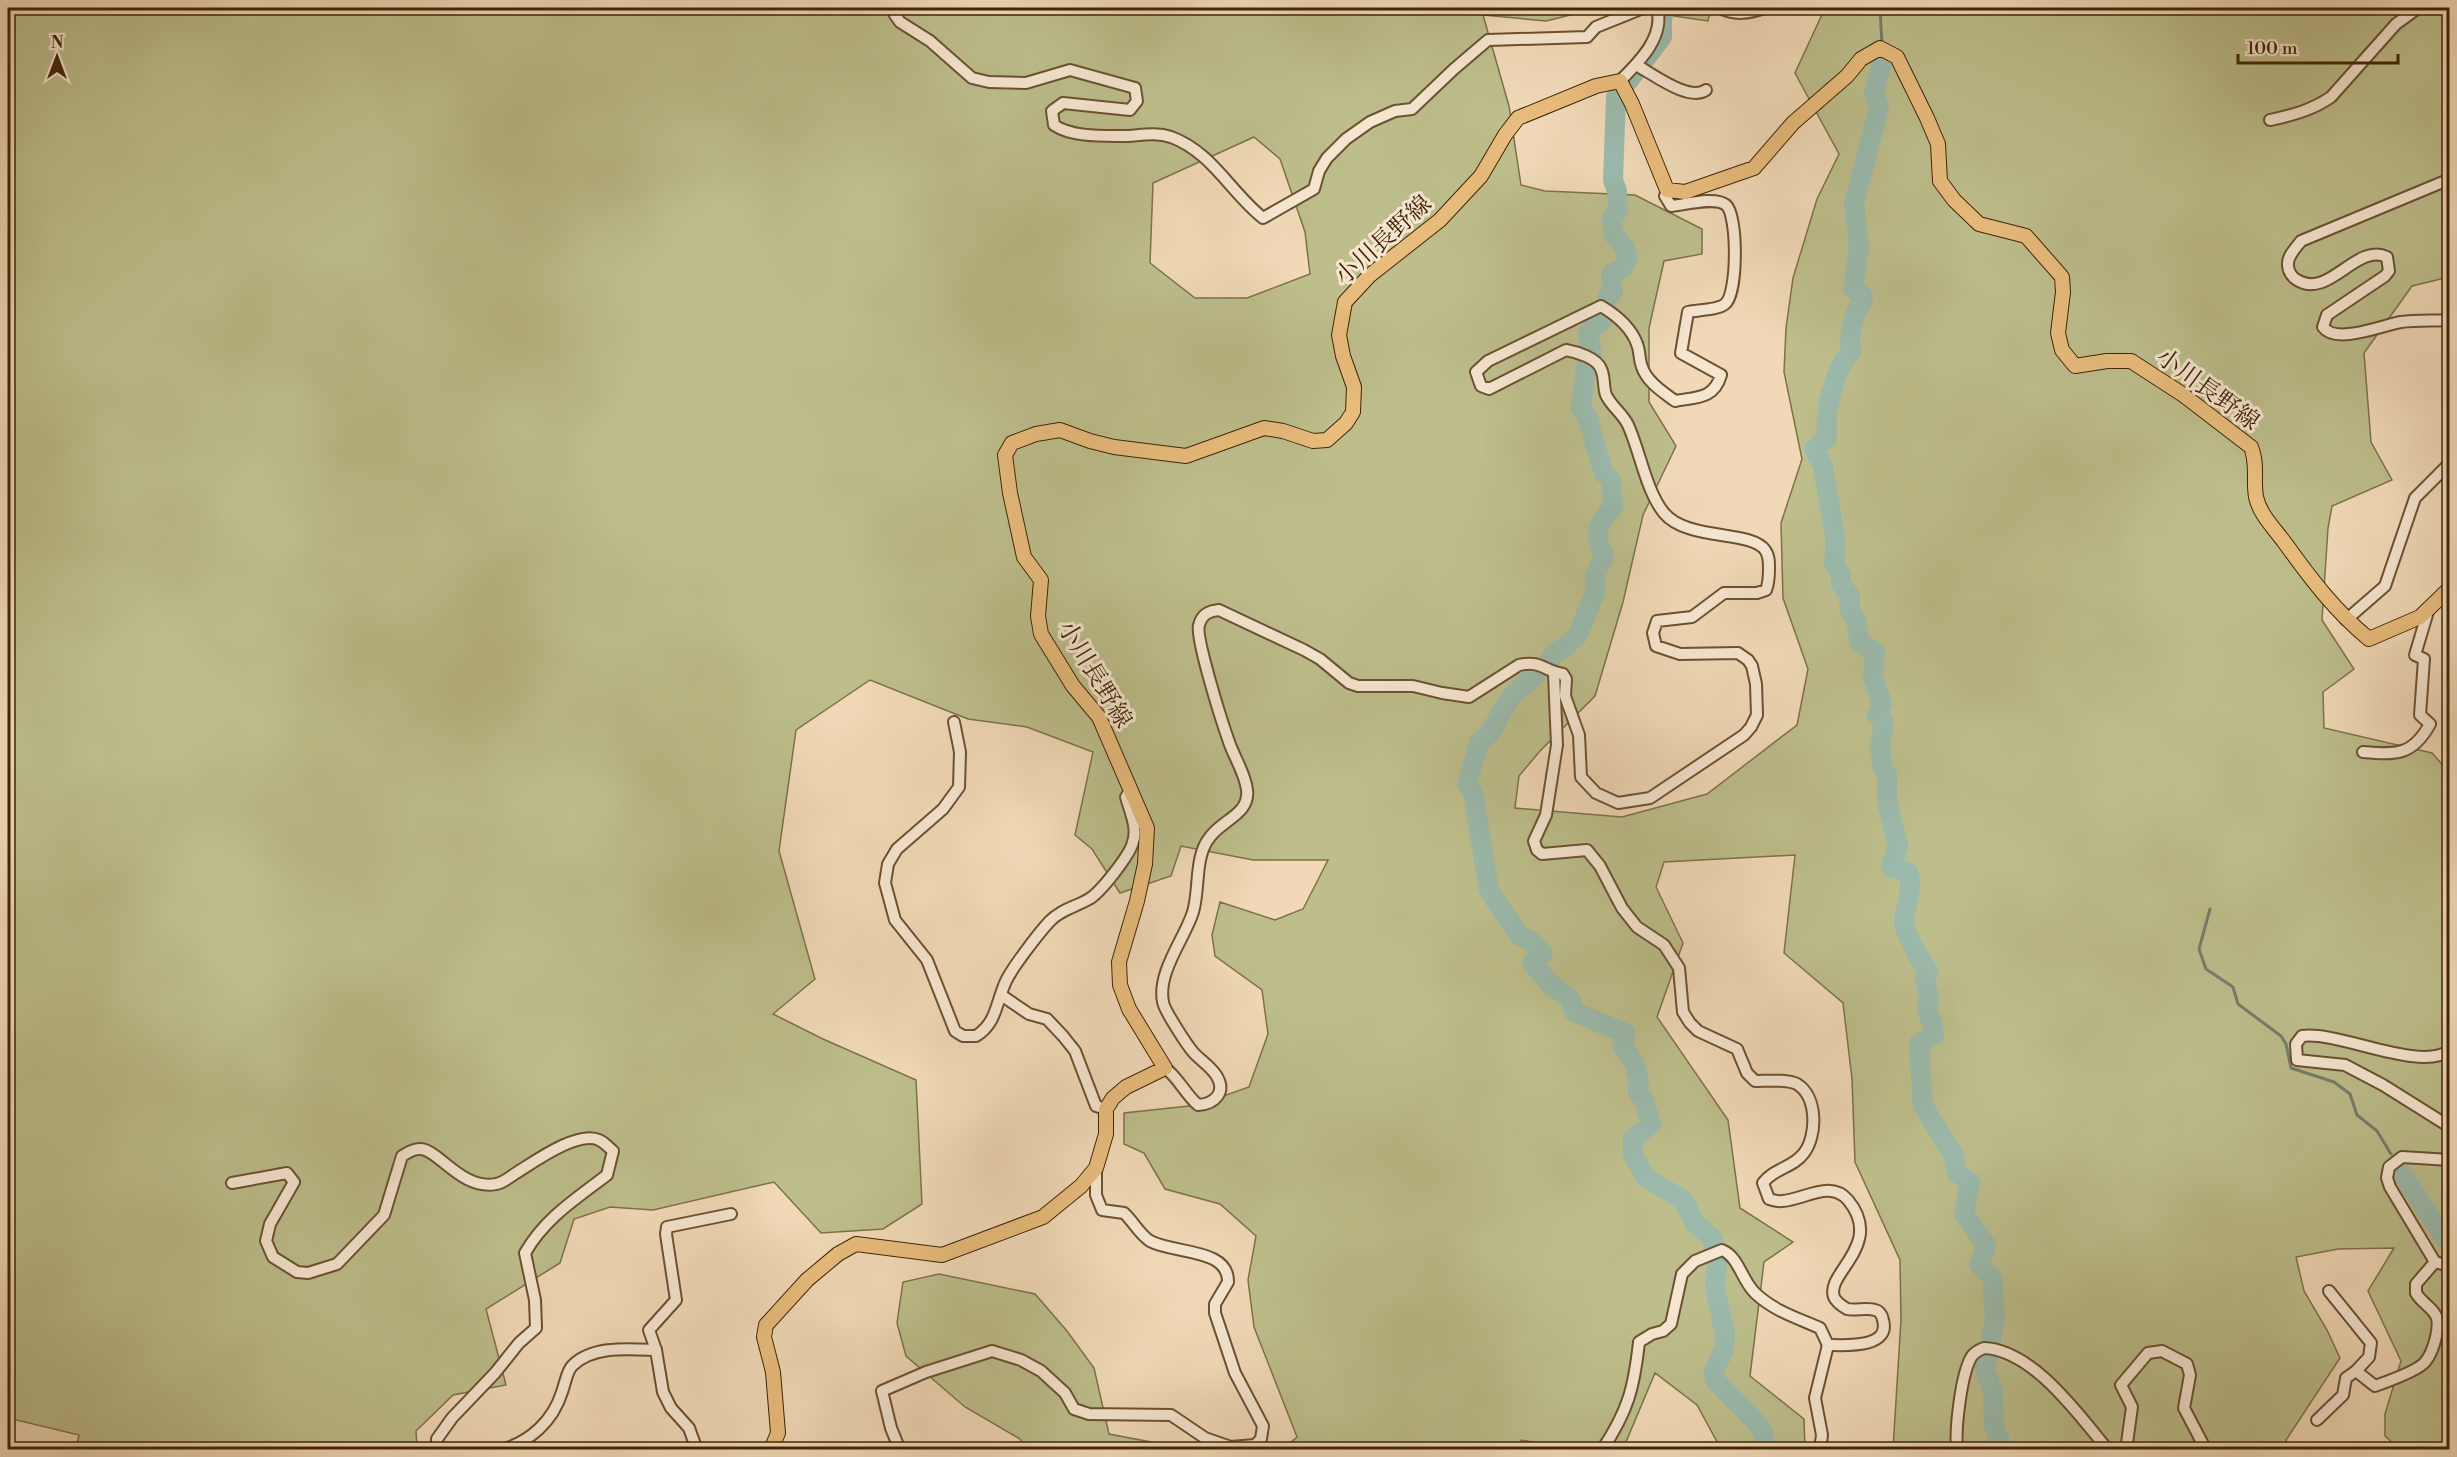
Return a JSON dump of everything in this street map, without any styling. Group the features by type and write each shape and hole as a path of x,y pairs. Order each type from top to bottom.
{"main road":[{"name":"小川長野線","path":"1667,190 1685,192 1754,168 1793,123 1847,76 1861,59 1880,48 1897,57 1938,144 1940,181 1954,200 1979,224 2026,236 2062,277 2063,292 2058,333 2062,350 2075,366 2107,361 2131,361 2182,394 2252,447 2256,459 2256,496 2264,516 2307,575 2335,604 2346,620 2369,639 2404,626 2420,617 2450,588"},
{"path":"1620,81 1667,190"},
{"name":"小川長野線","path":"1165,1068 1129,1010 1120,985 1119,962 1137,901 1147,828 1099,717 1072,686 1041,634 1038,616 1041,580 1024,557 1010,493 1005,454 1012,443 1036,434 1060,430 1114,447 1186,456 1264,428 1283,431 1313,441 1327,440 1346,423 1353,412 1354,387 1343,356 1339,335 1345,302 1369,276 1440,220 1481,176 1504,135 1518,118 1596,86 1620,81"},
{"path":"771,1449 778,1433 773,1372 764,1337 766,1325 807,1280 838,1254 856,1244 942,1255 1043,1217 1081,1186 1096,1168 1106,1134 1106,1109 1113,1098 1126,1087 1165,1068"}],"street":[{"path":"894,8 895,15 900,22 930,40 972,78 989,82 1026,83 1070,70 1135,88 1137,101 1130,110 1063,103 1052,111 1054,125 1064,132 1116,136 1156,134 1183,143 1202,154 1263,218 1314,189 1319,171 1327,158 1346,139 1370,122 1395,111 1412,109 1488,40 1587,37 1596,27 1627,11 1643,8"},
{"path":"1620,81 1636,65 1653,42 1657,26 1657,8"},
{"path":"1720,8 1735,13 1749,13 1765,8"},
{"path":"2270,120 2299,114 2318,106 2331,97 2396,24 2418,8"},
{"path":"1636,65 1687,93 1701,94 1706,90"},
{"path":"2450,179 2301,241 2291,253 2288,265 2292,277 2302,284 2313,284 2336,275 2365,257 2374,255 2387,257 2389,271 2385,276 2326,315 2323,327 2334,334 2352,333 2401,322 2450,320"},
{"path":"1165,1068 1171,1072 1186,1094 1198,1105 1210,1104 1217,1097 1219,1088 1217,1076 1192,1051 1162,1002 1168,967 1189,924 1194,908 1203,852 1209,838 1226,820 1243,810 1247,799 1247,787 1227,739 1200,644 1199,625 1204,615 1210,611 1225,612 1304,650 1320,659 1349,683 1358,686 1413,686 1469,697 1519,665 1536,662 1554,674 1563,674 1566,679 1565,696 1580,735 1581,777 1596,793 1618,804 1650,798 1744,735 1751,727 1756,715 1756,684 1752,666 1748,660 1738,653 1680,654 1663,650 1656,646 1653,633 1657,621 1692,617 1724,593 1757,593 1766,590 1769,572 1766,551 1760,545 1679,526 1663,512 1627,422 1607,398 1603,386 1602,370 1598,364 1575,351 1566,350 1488,389 1481,386 1476,372 1488,361 1601,306 1617,316 1629,329 1638,345 1642,369 1660,391 1675,401 1709,395 1718,385 1721,375 1681,353 1688,312 1720,306 1728,300 1736,261 1730,212 1726,205 1719,202 1696,202 1671,206 1665,196 1667,190"},
{"path":"2346,620 2392,578 2415,498 2450,463"},
{"path":"2363,752 2384,754 2405,751 2421,740 2430,724 2420,715 2424,659 2415,655 2429,608"},
{"path":"1554,674 1557,746 1546,815 1534,841 1537,850 1542,854 1587,850 1600,866 1622,908 1637,927 1664,945 1679,968 1683,1012 1690,1023 1698,1031 1737,1049 1747,1073 1755,1081 1795,1083 1804,1090 1810,1100 1813,1131 1805,1152 1793,1164 1770,1173 1763,1183 1768,1198 1782,1202 1832,1190 1843,1194 1856,1211 1859,1242 1849,1263 1835,1281 1833,1293 1835,1299 1847,1309 1873,1308 1880,1312 1884,1323 1884,1330 1880,1337 1873,1341 1857,1346 1828,1345"},
{"path":"954,722 960,752 959,787 943,809 897,849 888,864 885,883 895,920 927,960 955,1031 963,1035 976,1036 992,1022 1006,980 1050,921 1063,910 1091,898 1104,888 1126,857 1133,843 1135,829 1126,797 1131,790"},
{"path":"1001,995 1029,1014 1047,1019 1063,1035 1075,1051 1096,1106 1106,1109"},
{"path":"2450,1050 2444,1054 2427,1057 2390,1052 2314,1034 2301,1036 2296,1044 2297,1060 2345,1065 2383,1085 2450,1127"},
{"path":"232,1183 287,1173 291,1176 294,1182 270,1224 266,1241 273,1257 297,1272 308,1273 337,1264 384,1215 402,1156 412,1150 421,1148 427,1150 458,1175 481,1185 498,1184 537,1160 573,1141 587,1137 599,1140 613,1151 607,1175 569,1202 532,1240 525,1253 535,1300 536,1328 519,1343 495,1373 452,1418 437,1439 437,1449"},
{"path":"2450,1160 2402,1157 2389,1167 2387,1178 2390,1187 2435,1262 2450,1266"},
{"path":"900,1449 891,1428 882,1391 926,1372 992,1351 1022,1360 1041,1371 1065,1393 1074,1409 1089,1414 1171,1415 1205,1438 1231,1447 1255,1445 1261,1439 1263,1426 1235,1373 1215,1313 1215,1304 1228,1282 1223,1266 1212,1257 1181,1252 1150,1241 1124,1213 1102,1210 1096,1195 1096,1168"},
{"path":"697,1449 689,1428 671,1407 663,1392 656,1350 649,1330 676,1300 666,1234 667,1227 731,1214"},
{"path":"1602,1449 1629,1404 1635,1382 1639,1342 1652,1334 1663,1331 1671,1324 1683,1274 1695,1261 1722,1250 1734,1258 1746,1283 1777,1311 1820,1328 1828,1345 1815,1398 1822,1435 1820,1449"},
{"path":"2356,1371 2375,1386 2425,1363 2437,1335 2438,1322 2435,1314 2416,1293 2416,1284 2435,1262"},
{"path":"2317,1420 2343,1395 2346,1378 2369,1357 2371,1343 2329,1291"},
{"path":"501,1449 519,1444 542,1427 558,1403 571,1366 584,1358 612,1348 656,1350"},
{"path":"1957,1449 1958,1417 1965,1375 1972,1356 1984,1348 2001,1351 2036,1372 2070,1403 2108,1449"},
{"path":"2126,1449 2132,1407 2121,1385 2148,1353 2162,1352 2187,1364 2190,1375 2184,1408 2206,1449"}],"green space":[{"path":"8,8 1599,8 1546,21 1483,15 1509,106 1521,185 1545,191 1635,195 1702,229 1702,254 1664,261 1649,328 1649,402 1676,446 1643,515 1623,602 1595,696 1540,751 1519,776 1515,808 1622,817 1707,794 1797,725 1808,669 1783,598 1781,523 1802,459 1784,372 1786,328 1793,278 1817,199 1839,154 1795,73 1825,8 2449,8 2449,277 2412,286 2364,353 2371,442 2392,480 2332,506 2328,528 2322,620 2354,669 2323,692 2324,728 2432,753 2449,772 2449,1447 2397,1447 2385,1436 2385,1414 2401,1361 2368,1291 2394,1248 2338,1249 2296,1257 2304,1291 2327,1330 2340,1358 2286,1440 2290,1449 1893,1449 1901,1320 1900,1260 1855,1162 1852,1079 1843,1003 1784,953 1795,855 1664,862 1656,887 1683,943 1657,1017 1728,1120 1740,1208 1793,1242 1764,1262 1750,1376 1804,1419 1805,1449 1721,1449 1697,1405 1655,1373 1623,1449 1571,1449 1521,1440 1518,1450 1283,1449 1297,1437 1254,1327 1248,1280 1256,1236 1220,1204 1165,1189 1144,1153 1124,1144 1124,1113 1198,1105 1249,1087 1268,1034 1262,990 1215,956 1212,935 1220,902 1275,920 1303,909 1328,860 1253,860 1181,846 1171,876 1120,893 1092,849 1075,835 1093,752 1027,727 968,719 870,680 796,730 779,851 815,979 773,1014 916,1080 922,1204 883,1229 821,1233 774,1182 653,1210 610,1207 574,1219 560,1263 486,1309 506,1385 453,1395 416,1431 417,1449 76,1449 79,1435 8,1418","holes":["1254,137 1280,159 1305,232 1310,274 1247,298 1195,298 1150,263 1153,183"]},
{"path":"1619,8 1711,8 1708,21"},
{"path":"939,1274 1035,1294 1067,1331 1094,1368 1109,1434 1188,1449 1025,1449 1020,1439 965,1407 906,1356 897,1323 903,1282"}],"waterway":[{"path":"1665,8 1662,19 1662,37 1616,97 1613,180 1617,191 1618,211 1612,218 1614,235 1625,248 1627,259 1623,268 1611,274 1613,291 1608,296 1603,320 1588,333 1592,354 1586,368 1581,408 1587,417 1604,474 1611,480 1613,506 1598,529 1598,541 1604,556 1595,575 1595,592 1578,635 1553,654 1550,661 1510,698 1490,733 1479,743 1467,785 1473,792 1489,891 1520,936 1530,940 1543,954 1532,963 1548,982 1571,1000 1574,1012 1625,1033 1622,1046 1636,1067 1638,1092 1644,1100 1651,1124 1633,1139 1633,1155 1646,1178 1683,1200 1694,1222 1712,1238 1717,1263 1715,1287 1725,1335 1724,1349 1714,1371 1715,1380 1759,1425 1764,1436 1763,1450"},
{"path":"1880,8 1882,45"},
{"path":"1882,54 1882,62"},
{"path":"1882,62 1874,94 1879,108 1854,204 1859,248 1853,289 1862,295 1863,301 1852,325 1851,352 1835,380 1827,417 1827,438 1814,449 1823,466 1836,543 1834,564 1841,575 1841,584 1850,596 1849,608 1857,623 1859,642 1875,652 1873,677 1882,704 1877,715 1884,723 1880,748 1883,769 1887,774 1887,801 1898,846 1891,867 1909,873 1910,892 1904,925 1928,971 1925,980 1929,995 1927,1010 1934,1035 1919,1044 1923,1106 1954,1156 1957,1173 1970,1182 1964,1214 1986,1245 1979,1265 1992,1277 1995,1318 1985,1370 1993,1391 1994,1426 2003,1450"},
{"path":"2210,909 2199,949 2206,969 2233,987 2238,1004 2281,1036 2286,1044 2291,1068 2334,1082 2350,1094 2357,1115 2377,1131 2391,1154"},
{"path":"2400,1171 2403,1175"},
{"path":"2403,1175 2445,1238 2450,1239"}]}
